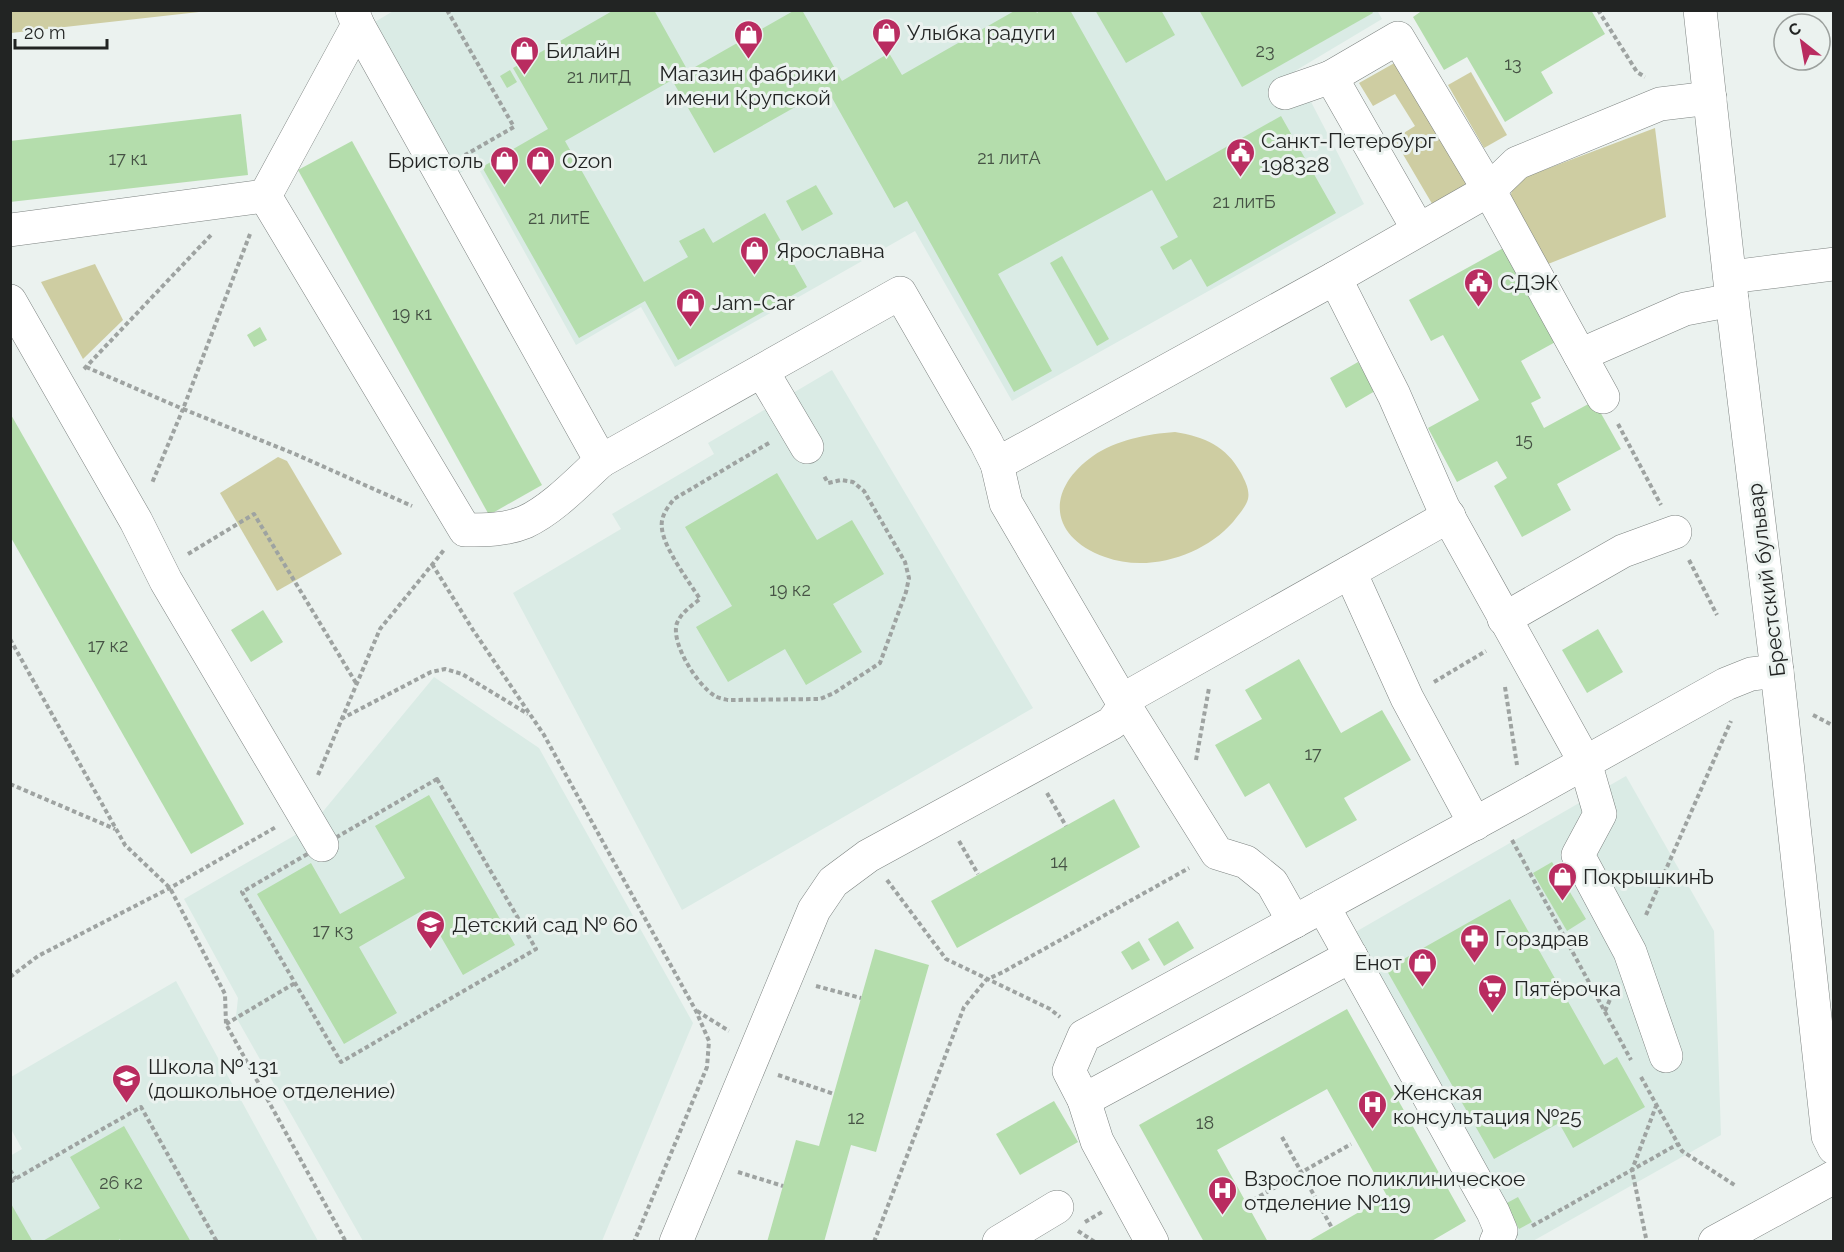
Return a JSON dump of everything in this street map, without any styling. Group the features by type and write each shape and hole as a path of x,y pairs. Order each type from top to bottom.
{"street":[{"name":"Брестский бульвар","path":"1700,10 1777,671 1828,1136 1833,1148"},
{"path":"265,196 355,18"},
{"path":"355,18 601,461"},
{"path":"1285,93 1331,77 1398,38 1488,190 1603,398"},
{"path":"1331,77 1418,229"},
{"path":"997,464 1335,278 1488,190 1517,163 1660,104 1710,98"},
{"path":"10,230 265,196"},
{"path":"265,196 465,530 490,530 525,521 560,499 601,461 900,293 986,442 997,464 1006,503 1125,706 1216,853 1246,862 1272,883 1294,922"},
{"path":"1580,355 1731,288 1833,264"},
{"path":"1335,278 1394,394 1449,516 1585,762 1600,814 1578,855 1630,952 1666,1056"},
{"path":"10,301 136,521 161,570 322,845"},
{"path":"762,371 801,437"},
{"path":"675,1242 814,910 833,882 868,856 1112,723 1133,694 1449,516"},
{"path":"1509,627 1623,551 1675,532"},
{"path":"1350,572 1407,698 1486,818"},
{"path":"1152,1242 1097,1141 1084,1100 1069,1071 1084,1036 1486,818 1726,684 1751,674 1777,671"},
{"path":"1323,906 1493,1212 1498,1236"},
{"path":"1084,1100 1351,956"},
{"path":"1715,1242 1833,1177"},
{"path":"999,1242 1057,1207"}],"path":[{"path":"447,10 514,127 459,159"},
{"path":"1598,10 1637,72 1646,77"},
{"path":"136,521 183,409 265,196"},
{"path":"61,388 86,367 214,232"},
{"path":"10,976 38,956 170,888 302,811 380,629 432,564 465,530 295,454 86,367"},
{"path":"801,437 828,483 841,480 853,482 864,491 905,562 909,578 906,592 880,663 834,693 820,699 728,700 715,696 704,687 680,650 676,636 677,623 687,609 700,599 665,541 661,527 664,512 674,499 801,437"},
{"path":"161,570 254,514 357,684"},
{"path":"432,564 473,630 544,735 696,1011 709,1041 707,1067 634,1242"},
{"path":"1407,698 1509,627"},
{"path":"10,639 125,845 170,888 225,994 226,1024 346,1242"},
{"path":"341,719 430,672 445,669 462,674 531,716"},
{"path":"1504,682 1518,772"},
{"path":"1196,766 1209,685"},
{"path":"1812,714 1833,726"},
{"path":"1664,874 1731,721"},
{"path":"437,779 536,949 341,1062 295,983 242,892 437,779"},
{"path":"10,784 116,829"},
{"path":"1486,818 1682,1151 1736,1186"},
{"path":"874,1242 964,1007 986,980 1216,853"},
{"path":"868,856 946,959 1050,1010 1084,1036"},
{"path":"785,978 861,998"},
{"path":"226,1024 295,983"},
{"path":"696,1011 752,1056 834,1094"},
{"path":"1646,1238 1632,1170 1656,1106"},
{"path":"10,1182 141,1107 218,1242"},
{"path":"1282,1137 1332,1228"},
{"path":"1253,1200 1351,1144"},
{"path":"1498,1236 1520,1233 1678,1144"},
{"path":"708,1163 783,1186"},
{"path":"10,1170 16,1179"}],"shaded area":[{"path":"395,10 1377,10 1382,19 1295,71 1364,204 1012,401 915,231 675,367 641,307 576,345 476,164 452,177 368,26"},
{"name":"Детский сад № 60","path":"832,370 1033,708 682,910 513,593 621,529 612,514 714,454 708,443"},
{"name":"Детский сад № 60","path":"434,677 539,748 693,1023 602,1241 363,1241 236,1017 238,998 184,899 311,826"},
{"path":"1626,776 1714,931 1721,1135 1533,1241 1519,1241 1352,934"},
{"name":"Школа № 131 (дошкольное отделение)","path":"176,981 318,1241 11,1241 10,1156 22,1149 11,1129 11,1077"}],"green space":[{"path":"11,10 208,10 208,11 11,33"},
{"path":"1398,61 1471,185 1434,207 1394,139 1415,126 1395,94 1373,106 1359,83"},
{"path":"1471,72 1507,135 1484,148 1448,85"},
{"path":"1655,128 1666,217 1538,268 1512,207 1511,194 1515,181"},
{"path":"95,264 123,320 83,359 41,282"},
{"path":"1175,432 1214,444 1229,456 1241,473 1248,489 1248,499 1233,522 1221,534 1191,552 1156,562 1139,563 1105,557 1086,548 1073,538 1064,525 1060,512 1061,498 1067,483 1077,469 1102,450 1122,442 1143,436"},
{"path":"278,457 287,461 342,554 277,591 220,493"}],"building":[{"path":"614,10 654,10 688,71 795,10 802,10 842,81 889,53 902,75 1016,10 1035,10 1037,13 1041,10 1070,10 1166,181 1281,116 1336,213 1207,287 1191,259 1173,270 1160,247 1178,237 1152,190 998,274 1052,371 1014,392 907,201 894,208 827,89 714,153 672,80 565,141 644,282 688,257 679,241 704,228 713,243 765,213 807,287 678,360 645,301 579,338 482,167 548,129 513,68"},
{"path":"1095,10 1161,10 1175,35 1126,63"},
{"path":"1199,10 1371,10 1373,13 1242,87"},
{"path":"1423,10 1591,10 1605,34 1541,72 1553,93 1505,122 1467,57 1444,70 1413,17"},
{"path":"510,70 517,82 507,88 500,76"},
{"path":"241,114 248,175 10,202 10,141"},
{"path":"352,141 542,485 489,515 298,170"},
{"path":"816,185 833,214 802,231 786,201"},
{"path":"1507,246 1559,340 1521,361 1541,398 1531,403 1544,428 1594,401 1621,449 1557,484 1571,510 1522,537 1494,486 1507,478 1497,461 1457,482 1428,428 1479,400 1443,335 1431,341 1409,300"},
{"path":"1062,256 1109,339 1097,346 1050,263"},
{"path":"260,327 267,340 254,347 247,335"},
{"path":"1358,362 1375,391 1346,408 1330,378"},
{"path":"10,413 244,824 191,854 10,536"},
{"path":"777,473 817,540 852,520 884,574 833,604 862,652 806,685 785,649 728,682 696,627 732,606 685,527"},
{"path":"263,610 283,642 251,662 231,630"},
{"path":"1598,629 1623,672 1587,693 1562,650"},
{"path":"1299,659 1341,733 1382,710 1411,760 1344,798 1357,820 1306,848 1269,783 1245,797 1215,745 1262,719 1245,690"},
{"path":"429,795 515,945 463,975 425,909 359,947 397,1013 344,1044 257,894 311,863 340,914 405,878 375,826"},
{"path":"1114,799 1140,847 957,948 931,901"},
{"name":"ПокрышкинЪ","path":"1552,862 1586,919 1567,931 1533,873"},
{"name":"Пятёрочка","path":"1510,899 1604,1065 1617,1057 1645,1107 1573,1148 1559,1123 1494,1159 1386,969"},
{"path":"1178,921 1194,948 1164,966 1148,939"},
{"path":"1139,941 1150,960 1132,970 1121,952"},
{"path":"875,949 929,965 876,1152 851,1145 824,1242 767,1242 796,1140 819,1146"},
{"path":"1347,1009 1466,1221 1430,1242 1307,1242 1387,1196 1327,1089 1217,1150 1268,1242 1204,1242 1139,1125"},
{"path":"1054,1101 1078,1142 1020,1175 996,1134"},
{"path":"124,1126 191,1242 121,1242 120,1239 116,1242 41,1242 100,1208 70,1157"},
{"path":"1518,1197 1532,1222 1519,1229 1505,1204"},
{"path":"10,1202 33,1242 10,1242"}],"place":[{"name":"Улыбка радуги","path":"886,58"},
{"name":"Магазин фабрики имени Крупской","path":"748,60"},
{"name":"Билайн","path":"525,76"},
{"name":"Санкт-Петербург 198328","path":"1240,178"},
{"name":"Бристоль","path":"504,186"},
{"name":"Ozon","path":"541,186"},
{"name":"Ярославна","path":"755,276"},
{"name":"СДЭК","path":"1479,308"},
{"name":"Jam-Car","path":"691,328"},
{"name":"ПокрышкинЪ","path":"1562,902"},
{"name":"Детский сад № 60","path":"431,950"},
{"name":"Горздрав","path":"1474,964"},
{"name":"Енот","path":"1423,988"},
{"name":"Пятёрочка","path":"1493,1014"},
{"name":"Школа № 131 (дошкольное отделение)","path":"127,1104"},
{"name":"Женская консультация №25","path":"1372,1130"},
{"name":"Взрослое поликлиническое отделение №119","path":"1223,1216"}]}
